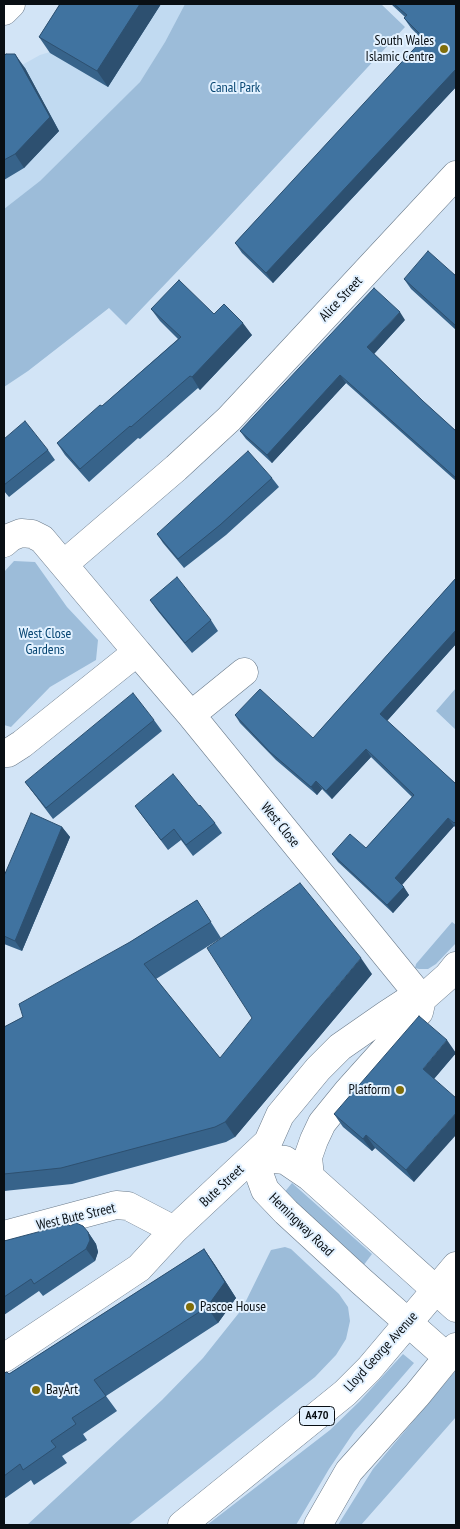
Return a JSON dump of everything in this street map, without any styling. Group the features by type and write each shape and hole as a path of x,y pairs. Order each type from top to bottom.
{"street":[{"path":"4,11 11,4"},
{"name":"Alice Street","path":"64,564 176,468 229,419 455,179"},
{"name":"West Close","path":"4,542 21,533 32,534 42,539 191,715 422,999"},
{"path":"4,754 22,744 137,652"},
{"path":"191,715 244,672"},
{"name":"Bute Street","path":"310,1177 308,1157 322,1124 348,1091 419,1012 422,999 448,976 456,966"},
{"name":"Bute Street","path":"4,1358 140,1268 174,1230 268,1142 280,1115 340,1047 409,1000 422,999"},
{"path":"253,1157 285,1160 310,1177 456,1308"},
{"name":"Hemingway Road","path":"253,1157 265,1190 293,1218 408,1323 452,1352"},
{"name":"West Bute Street","path":"4,1235 116,1205 128,1206 174,1230"},
{"name":"Lloyd George Avenue","path":"182,1525 345,1393 369,1369 456,1266"},
{"path":"318,1525 349,1471 417,1395 452,1352"}],"shaded area":[{"path":"80,4 185,4 165,42 140,82 40,182 4,209 4,75 40,55 50,52"}],"green space":[{"name":"Canal Park","path":"185,4 381,4 405,27 126,325 109,308 28,371 4,387 4,209 40,181 140,82 165,42"},
{"name":"West Close Gardens","path":"14,561 35,562 67,607 98,640 96,660 50,687 11,727 4,725 4,572"},
{"path":"456,688 456,730 436,711"},
{"path":"452,922 456,925 456,943 436,964 428,969 415,968 416,964"},
{"path":"292,1183 372,1254 363,1266 283,1194"},
{"path":"285,1247 291,1249 339,1294 348,1307 350,1321 346,1339 336,1355 315,1377 128,1525 27,1525 162,1400 203,1358 242,1309 271,1250"},
{"path":"403,1354 414,1363 354,1432 329,1469 296,1525 207,1525 330,1430 360,1401"},
{"path":"456,1370 456,1417 361,1525 338,1525 373,1469"}],"building":[{"path":"60,4 140,4 97,71 39,37"},
{"path":"394,4 456,4 456,69 266,273 235,243 424,38 404,18 407,15"},
{"path":"6,54 15,54 50,117 15,154 4,160 4,56"},
{"path":"428,251 456,276 456,326 404,279"},
{"path":"179,280 214,314 224,304 243,323 192,377 190,376 80,469 57,443 181,337 151,309"},
{"path":"374,288 400,312 367,347 456,431 456,478 340,375 267,455 240,431"},
{"path":"25,421 48,450 4,485 4,439"},
{"path":"248,451 272,478 220,525 178,559 157,534"},
{"path":"177,577 211,620 185,643 150,600"},
{"path":"456,578 456,630 380,714 456,784 456,821 454,823 448,818 395,878 404,887 387,905 332,854 350,834 366,848 414,795 366,749 326,791 316,781 311,787 270,752 235,715 260,689 313,738"},
{"path":"133,693 154,720 46,808 25,782"},
{"path":"173,774 215,823 186,845 174,829 161,840 135,806"},
{"path":"31,813 62,827 15,941 4,936 4,876"},
{"path":"300,883 361,958 225,1122 215,1127 61,1168 4,1174 4,1027 23,1017 19,1004 130,942 197,900 211,922 144,964 220,1058 252,1018 207,948"},
{"path":"419,1016 447,1040 423,1069 456,1098 456,1113 406,1170 366,1135 363,1139 334,1114"},
{"path":"76,1223 83,1226 88,1232 90,1240 86,1249 34,1284 31,1279 4,1297 4,1241"},
{"path":"204,1249 225,1282 207,1307 94,1380 106,1396 72,1418 76,1424 51,1441 56,1447 23,1470 20,1464 4,1476 4,1373 7,1372 9,1374"}],"place":[{"name":"South Wales Islamic Centre","path":"444,49"},
{"name":"Platform","path":"400,1090"},
{"name":"Pascoe House","path":"190,1307"},
{"name":"BayArt","path":"36,1390"}]}
